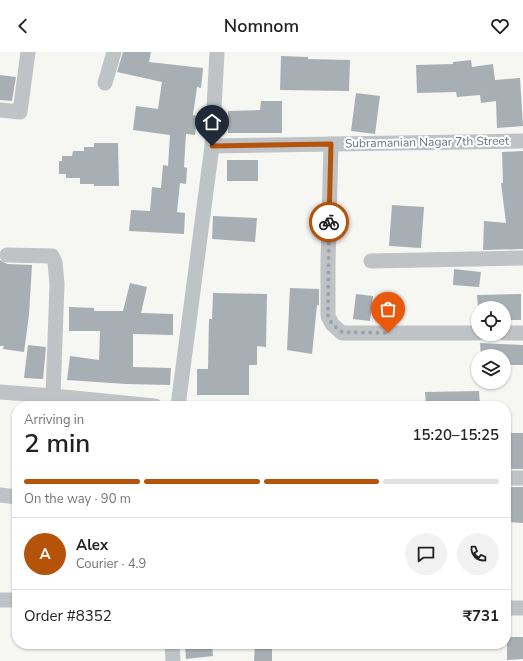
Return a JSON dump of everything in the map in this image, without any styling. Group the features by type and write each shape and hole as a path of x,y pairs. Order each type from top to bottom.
{"street":[{"path":"0,110 20,112 28,52"},
{"path":"105,83 114,52"},
{"path":"179,401 212,146 218,52"},
{"name":"Subramanian Nagar 7th Street","path":"212,146 523,141"},
{"path":"331,144 328,316 332,324 342,332 471,333"},
{"path":"7,255 52,256 55,262 57,284 53,396"},
{"path":"371,261 523,258"},
{"path":"511,333 523,333"},
{"path":"0,392 104,401"},
{"path":"511,478 523,478"},
{"path":"0,495 12,496"},
{"path":"0,600 12,600"},
{"path":"511,608 523,608"},
{"path":"172,649 173,661"}],"building":[{"path":"123,52 151,52 149,62 203,68 201,88 197,87 193,115 197,116 195,135 186,134 184,167 187,168 186,184 180,183 177,212 185,213 184,234 129,231 131,210 150,211 152,187 161,188 163,165 168,166 170,135 133,130 136,106 158,109 162,82 117,72"},
{"path":"281,56 308,57 308,59 350,60 349,91 280,90"},
{"path":"471,60 472,67 493,64 495,80 520,78 523,126 497,128 496,101 481,103 480,95 457,97 456,92 417,93 416,65 453,64 453,62"},
{"path":"0,75 16,77 12,101 0,100"},
{"path":"356,93 380,96 375,134 351,131"},
{"path":"261,101 282,101 282,133 228,133 228,111 260,110"},
{"path":"94,143 118,143 119,186 94,186 94,184 80,184 80,178 66,178 66,174 59,174 59,161 62,161 62,156 72,156 73,151 84,151 84,147 94,147"},
{"path":"523,151 523,249 483,250 484,221 506,223 501,183 503,183 502,152"},
{"path":"227,160 258,160 258,181 227,181"},
{"path":"392,205 424,207 421,248 389,246"},
{"path":"213,216 257,218 255,242 212,239"},
{"path":"0,260 7,264 32,265 29,315 24,352 3,349 4,346 0,346"},
{"path":"454,269 481,272 479,287 453,285"},
{"path":"130,283 147,287 141,313 173,314 173,335 133,334 133,367 171,368 170,385 67,380 70,356 99,360 100,331 69,331 69,307 94,308 94,311 123,311"},
{"path":"290,288 319,289 319,305 317,305 312,354 287,350"},
{"path":"213,293 267,294 266,347 257,346 257,365 249,365 249,395 197,395 197,369 208,369 209,319 212,319"},
{"path":"356,294 373,296 370,321 353,319"},
{"path":"521,294 521,320 511,320 511,301 477,301 477,295"},
{"path":"480,343 523,345 523,365 511,365 511,349 480,349"},
{"path":"28,345 46,347 43,379 24,378"},
{"path":"479,391 480,401 426,401 425,392"},
{"path":"511,433 523,433 523,469 511,469"},
{"path":"511,487 523,487 523,523 511,522"},
{"path":"511,637 523,637 523,659 507,660 507,649 511,649"},
{"path":"185,649 212,649 213,656 186,659"},
{"path":"255,649 272,649 272,661 254,661"}],"way so far":[{"path":"329,222 328,316 332,324 342,332 388,333"}],"route":[{"path":"212,146 331,144 329,222"}]}
